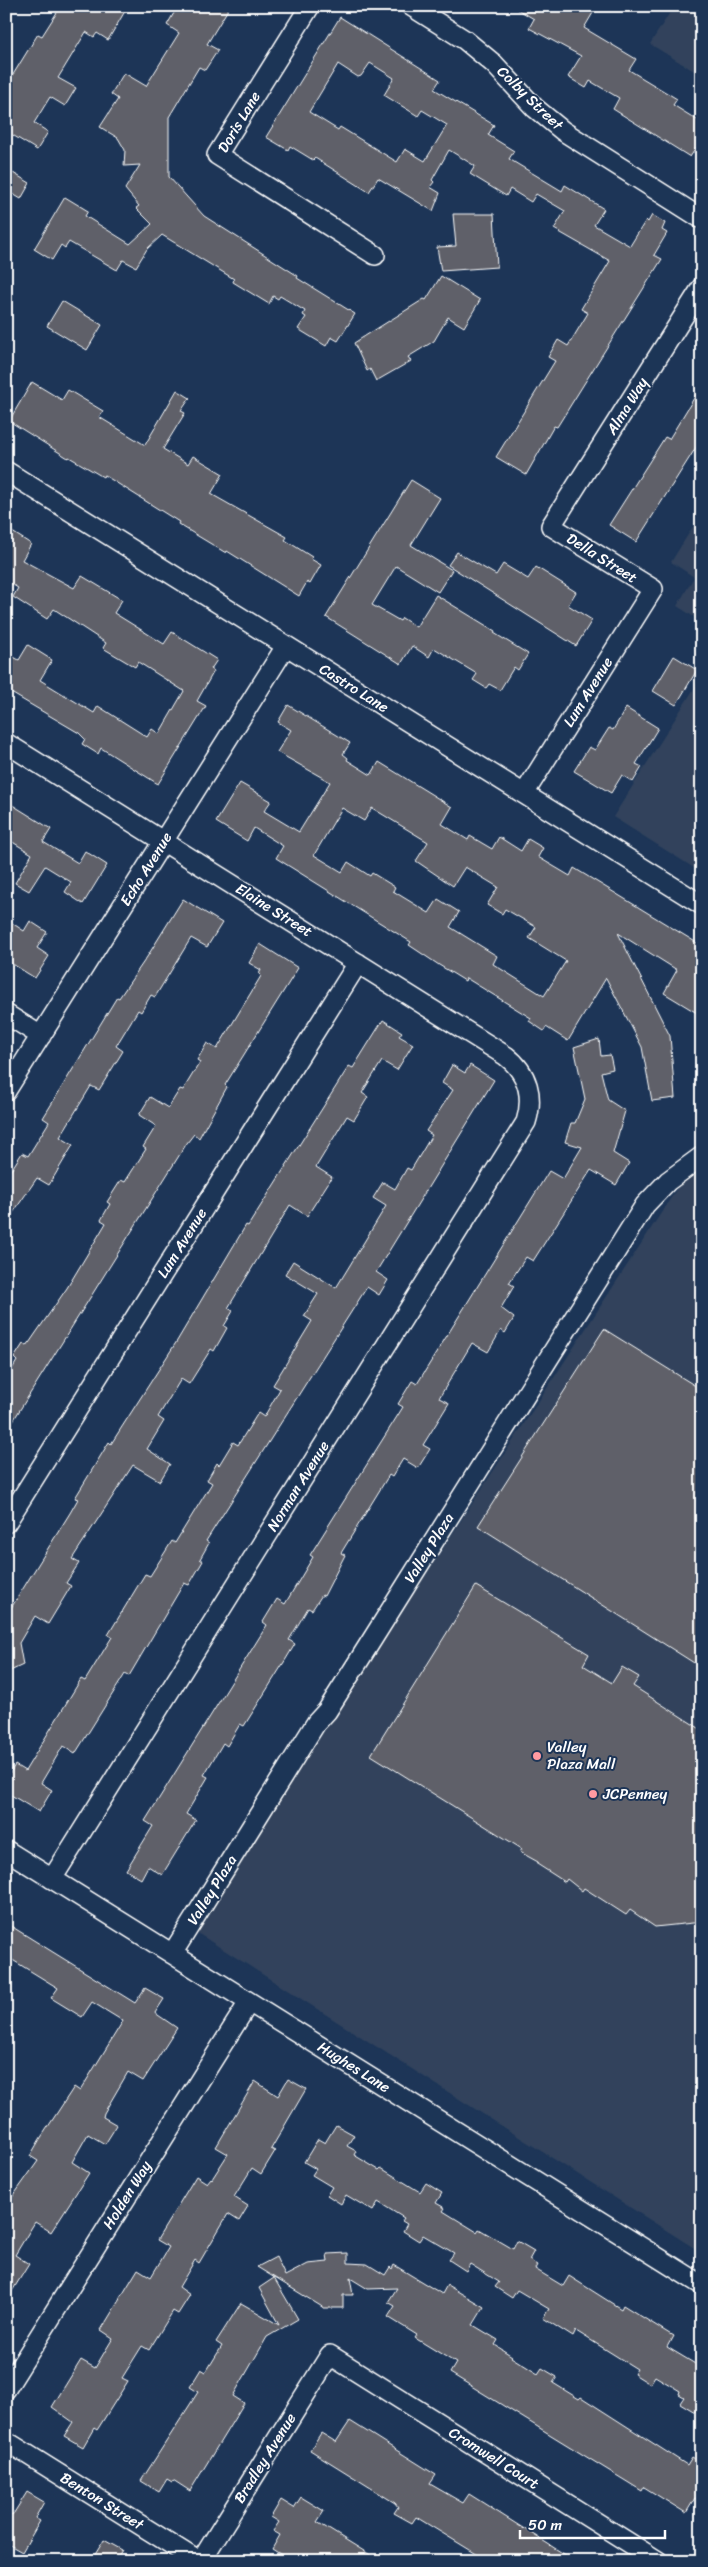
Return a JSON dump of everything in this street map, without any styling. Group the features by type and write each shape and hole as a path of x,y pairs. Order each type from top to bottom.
{"street":[{"name":"Doris Lane","path":"310,6 217,155 375,255"},
{"name":"Colby Street","path":"411,6 465,40 494,64 535,108 563,131 702,219"},
{"name":"Alma Way","path":"551,526 702,286"},
{"name":"Castro Lane","path":"6,471 702,905"},
{"name":"Della Street","path":"551,526 652,589"},
{"name":"Lum Avenue","path":"524,794 652,589"},
{"name":"Echo Avenue","path":"6,1091 286,646"},
{"name":"Elaine Street","path":"6,742 513,1062 524,1075 529,1089"},
{"name":"Lum Avenue","path":"6,1523 358,963"},
{"path":"6,1014 41,1036"},
{"name":"Norman Avenue","path":"52,1879 526,1122 530,1108 529,1089"},
{"name":"Valley Plaza","path":"172,1954 316,1723 327,1712 645,1205 668,1181 702,1156"},
{"name":"Hughes Lane","path":"6,1850 702,2285"},
{"name":"Holden Way","path":"6,2389 248,2002"},
{"name":"Bradley Avenue","path":"200,2561 330,2355"},
{"name":"Cromwell Court","path":"330,2355 658,2561"},
{"name":"Benton Street","path":"6,2441 200,2561"}],"shaded area":[{"path":"674,6 702,6 702,76 650,44"},
{"path":"702,512 702,622 677,606 694,577 671,562"},
{"path":"702,676 702,873 613,817"},
{"path":"702,1150 702,2253 194,1931"}],"building":[{"path":"61,6 128,6 108,40 97,33 94,37 86,32 58,78 76,88 65,106 50,97 34,123 48,132 37,150 6,131 6,86 38,34 42,36"},
{"path":"178,6 230,6 207,44 218,50 205,70 199,67 169,117 169,177 204,216 355,314 338,341 331,337 326,346 298,329 306,317 303,315 305,311 280,296 278,299 273,296 269,304 233,282 234,279 162,235 147,249 136,267 123,260 117,270 69,242 65,248 61,245 52,260 34,249 65,197 88,211 85,216 130,244 152,224 136,208 139,206 125,189 140,165 124,166 125,150 118,138 100,127 118,99 111,94 124,73 146,86 179,33 167,25"},
{"path":"512,6 597,6 584,28 636,59 629,70 677,99 673,105 702,123 702,152 696,148 690,157 613,109 619,98 590,81 586,88 568,77 581,56 529,28 534,19"},
{"path":"340,17 440,80 434,89 494,125 488,135 514,151 509,159 562,191 565,185 604,209 594,225 630,246 646,220 648,222 652,215 665,223 662,230 667,233 654,255 662,259 557,427 554,426 526,475 496,457 555,361 548,357 558,340 568,346 588,313 581,309 610,261 554,229 565,211 536,194 531,202 510,189 506,196 470,174 475,166 449,150 430,187 440,193 433,211 378,178 369,192 315,158 313,160 290,146 288,150 266,137","holes":["370,63 394,78 384,95 418,116 422,110 447,125 425,161 405,149 397,162 340,127 338,130 309,112 338,64 358,77 361,76"]},
{"path":"13,173 30,183 21,199 6,190 6,184"},
{"path":"453,214 494,214 497,267 441,271 437,247 456,246"},
{"path":"441,276 480,300 464,327 448,317 434,341 408,357 411,361 376,381 370,369 367,371 354,343 424,299 426,300"},
{"path":"62,301 102,325 87,350 47,326"},
{"path":"32,382 62,400 68,390 103,411 99,417 145,445 177,390 190,398 181,411 185,413 163,449 188,464 193,456 223,474 211,494 287,537 285,540 321,565 310,584 307,582 299,596 227,551 226,553 178,524 179,522 104,475 103,477 68,458 9,421"},
{"path":"702,385 702,438 636,542 609,525 665,437 669,439"},
{"path":"411,480 440,498 411,545 452,570 438,592 396,566 372,605 400,621 402,618 416,627 436,595 495,631 494,633 528,654 518,670 514,667 500,690 489,684 486,688 473,680 477,674 434,648 429,657 412,646 401,664 326,617"},
{"path":"6,528 31,544 22,560 74,588 82,576 122,600 114,613 164,644 172,632 217,660 211,669 214,671 197,701 206,706 158,784 101,748 98,754 82,744 85,739 79,733 6,690 6,653 19,660 28,645 52,660 40,680 94,713 98,706 147,737 152,729 159,734 184,691 138,662 135,667 103,648 106,643 54,609 47,619 13,597 18,588 8,582 6,585"},
{"path":"457,552 496,575 503,564 528,579 536,567 576,592 568,605 592,620 576,646 448,565"},
{"path":"674,656 697,670 676,705 653,691"},
{"path":"288,705 350,743 343,754 348,758 347,760 371,775 379,762 452,807 442,824 468,840 470,836 492,849 499,837 521,851 528,839 543,848 538,857 570,876 574,868 702,946 702,1016 664,993 677,970 618,933 670,1036 675,1098 652,1101 642,1047 606,978 568,1041 546,1027 544,1031 529,1021 531,1018 466,978 465,981 439,965 409,945 411,942 276,858 283,846 254,828 247,841 216,822 240,783 271,801 264,811 299,832 330,782 277,752 291,730 278,722","holes":["342,808 364,821 372,808 428,842 416,861 453,886 465,867 498,887 487,905 502,914 505,909 536,927 529,938 566,961 544,996 493,964 497,956 450,927 459,912 438,899 429,913 393,891 395,887 372,873 370,876 348,862 342,872 314,855"]},
{"path":"626,708 658,728 636,764 642,767 633,782 622,775 611,793 574,771 589,747 595,750 609,728 613,730"},
{"path":"6,801 51,829 43,842 78,863 85,851 107,865 83,904 65,892 71,882 45,866 29,891 15,883 32,854 6,838"},
{"path":"183,899 222,923 207,947 191,938 155,997 151,995 141,1012 138,1010 116,1046 123,1051 99,1090 91,1086 60,1137 73,1145 49,1185 37,1178 6,1223 6,1178 22,1153 28,1156 49,1122 43,1118 117,997 119,998 147,957"},
{"path":"6,919 24,931 30,921 47,932 37,948 49,956 35,978 6,960"},
{"path":"260,944 298,968 225,1085 227,1087 199,1138 194,1134 187,1143 6,1432 6,1379 17,1361 14,1358 23,1344 27,1346 67,1288 106,1223 101,1220 110,1204 107,1202 121,1180 125,1182 146,1149 143,1147 156,1126 139,1115 150,1097 168,1108 180,1089 183,1090 200,1062 197,1060 207,1043 217,1049 261,976 259,974 261,970 249,963"},
{"path":"383,1020 402,1032 399,1036 413,1044 397,1070 382,1061 362,1093 368,1097 354,1120 347,1116 316,1167 332,1177 307,1216 290,1205 228,1308 233,1311 224,1326 227,1328 214,1351 211,1349 189,1384 181,1379 158,1417 164,1421 147,1449 170,1464 160,1481 133,1465 72,1559 79,1563 66,1583 71,1586 48,1624 35,1616 19,1643 23,1665 6,1673 6,1616 70,1513 78,1499 75,1498 109,1442 111,1444 177,1341 246,1225 248,1226 349,1066 353,1068"},
{"path":"599,1039 601,1056 610,1055 613,1069 601,1072 608,1100 625,1111 613,1153 629,1163 616,1185 591,1170 533,1261 526,1257 509,1283 514,1286 501,1308 514,1318 505,1333 501,1330 488,1352 472,1343 439,1398 449,1403 423,1445 430,1449 418,1468 403,1459 392,1477 389,1475 341,1553 345,1555 324,1596 322,1595 312,1610 308,1608 289,1640 295,1644 286,1659 244,1726 240,1724 227,1746 223,1743 204,1775 208,1777 186,1814 196,1820 162,1875 148,1866 141,1879 126,1870 153,1826 145,1821 267,1625 263,1622 277,1599 285,1604 313,1557 310,1555 403,1407 398,1404 412,1381 417,1384 549,1171 563,1179 582,1147 565,1142 571,1123 575,1123 585,1099 574,1047"},
{"path":"452,1065 465,1073 470,1065 494,1080 376,1272 388,1280 379,1295 367,1287 206,1541 209,1543 200,1559 203,1561 189,1585 184,1583 129,1676 125,1674 75,1754 63,1746 41,1783 52,1790 39,1812 6,1792 6,1779 15,1765 25,1771 81,1679 85,1681 112,1637 108,1635 145,1574 150,1576 172,1541 175,1543 212,1483 207,1480 217,1463 219,1465 233,1442 238,1445 258,1413 264,1417 280,1389 273,1385 312,1321 304,1316 318,1294 285,1274 293,1261 336,1288 386,1206 373,1198 383,1182 395,1189 407,1168 411,1170 432,1135 426,1131 453,1090 442,1083"},
{"path":"604,1329 702,1390 702,1668 478,1526"},
{"name":"Valley Plaza Mall","path":"476,1586 589,1654 583,1665 612,1683 622,1667 639,1677 633,1686 702,1730 702,1922 655,1927 630,1910 626,1915 584,1888 582,1891 567,1879 565,1882 537,1864 538,1862 520,1852 522,1849 371,1755"},
{"path":"6,1923 135,2003 145,1988 164,1999 155,2013 177,2028 143,2081 128,2072 104,2113 103,2117 117,2125 105,2144 88,2134 72,2162 89,2173 51,2232 35,2222 15,2255 29,2264 6,2301 6,2206 38,2161 30,2156 40,2139 74,2087 80,2091 123,2021 92,2002 82,2017 51,1998 58,1988 6,1956"},
{"path":"288,2079 306,2089 271,2149 275,2151 261,2174 252,2168 234,2197 248,2206 239,2221 228,2214 199,2263 195,2260 179,2287 190,2295 178,2314 173,2311 149,2350 142,2346 122,2378 128,2381 97,2430 94,2428 83,2447 64,2436 73,2422 52,2407 81,2360 95,2368 113,2338 101,2330 138,2269 151,2277 169,2247 157,2240 196,2176 207,2183 212,2179 228,2154 216,2147 255,2081 278,2096"},
{"path":"336,2125 354,2135 347,2146 356,2151 354,2155 379,2170 381,2168 420,2192 426,2183 442,2193 436,2203 445,2208 443,2211 477,2232 479,2229 513,2249 517,2241 534,2251 529,2260 537,2265 535,2269 563,2286 569,2276 621,2309 623,2305 673,2336 667,2347 702,2368 702,2402 695,2412 680,2403 684,2397 679,2394 680,2391 655,2376 650,2384 634,2374 637,2369 576,2331 573,2337 543,2318 549,2309 517,2290 512,2298 495,2287 499,2282 470,2264 466,2271 449,2260 454,2253 423,2235 419,2241 403,2231 407,2224 402,2221 404,2218 378,2202 373,2211 346,2195 341,2204 327,2195 332,2187 312,2175 316,2169 304,2162 318,2139 325,2143"},
{"path":"348,2253 348,2263 367,2264 385,2275 390,2267 392,2269 394,2265 442,2294 447,2285 484,2307 473,2325 498,2340 495,2345 511,2357 538,2374 542,2368 557,2377 553,2383 579,2399 581,2397 687,2465 692,2457 702,2463 702,2490 697,2499 695,2498 686,2513 644,2487 642,2491 450,2373 456,2363 415,2338 417,2335 388,2317 395,2306 388,2302 397,2288 368,2289 350,2278 353,2295 343,2295 343,2308 324,2308 257,2267 276,2257 285,2276 308,2264 328,2262 327,2254"},
{"path":"274,2278 298,2319 267,2337 233,2396 244,2403 190,2491 173,2480 172,2482 167,2479 159,2492 141,2481 198,2392 190,2387 201,2369 206,2372 222,2346 216,2342 241,2303 279,2325 259,2288"},
{"path":"350,2421 436,2475 430,2484 463,2503 469,2494 575,2561 488,2561 416,2517 412,2523 394,2513 398,2507 395,2503 310,2450 321,2433 336,2442"},
{"path":"27,2492 44,2502 35,2518 40,2521 22,2552 6,2543 6,2512 12,2516"},
{"path":"301,2497 324,2511 317,2522 380,2561 291,2561 272,2549 280,2535 273,2531 279,2522 271,2517 281,2500 294,2508"},
{"path":"104,2540 122,2550 115,2561 91,2561"}],"place":[{"name":"Valley Plaza Mall","path":"537,1756"},
{"name":"JCPenney","path":"593,1794"}]}
